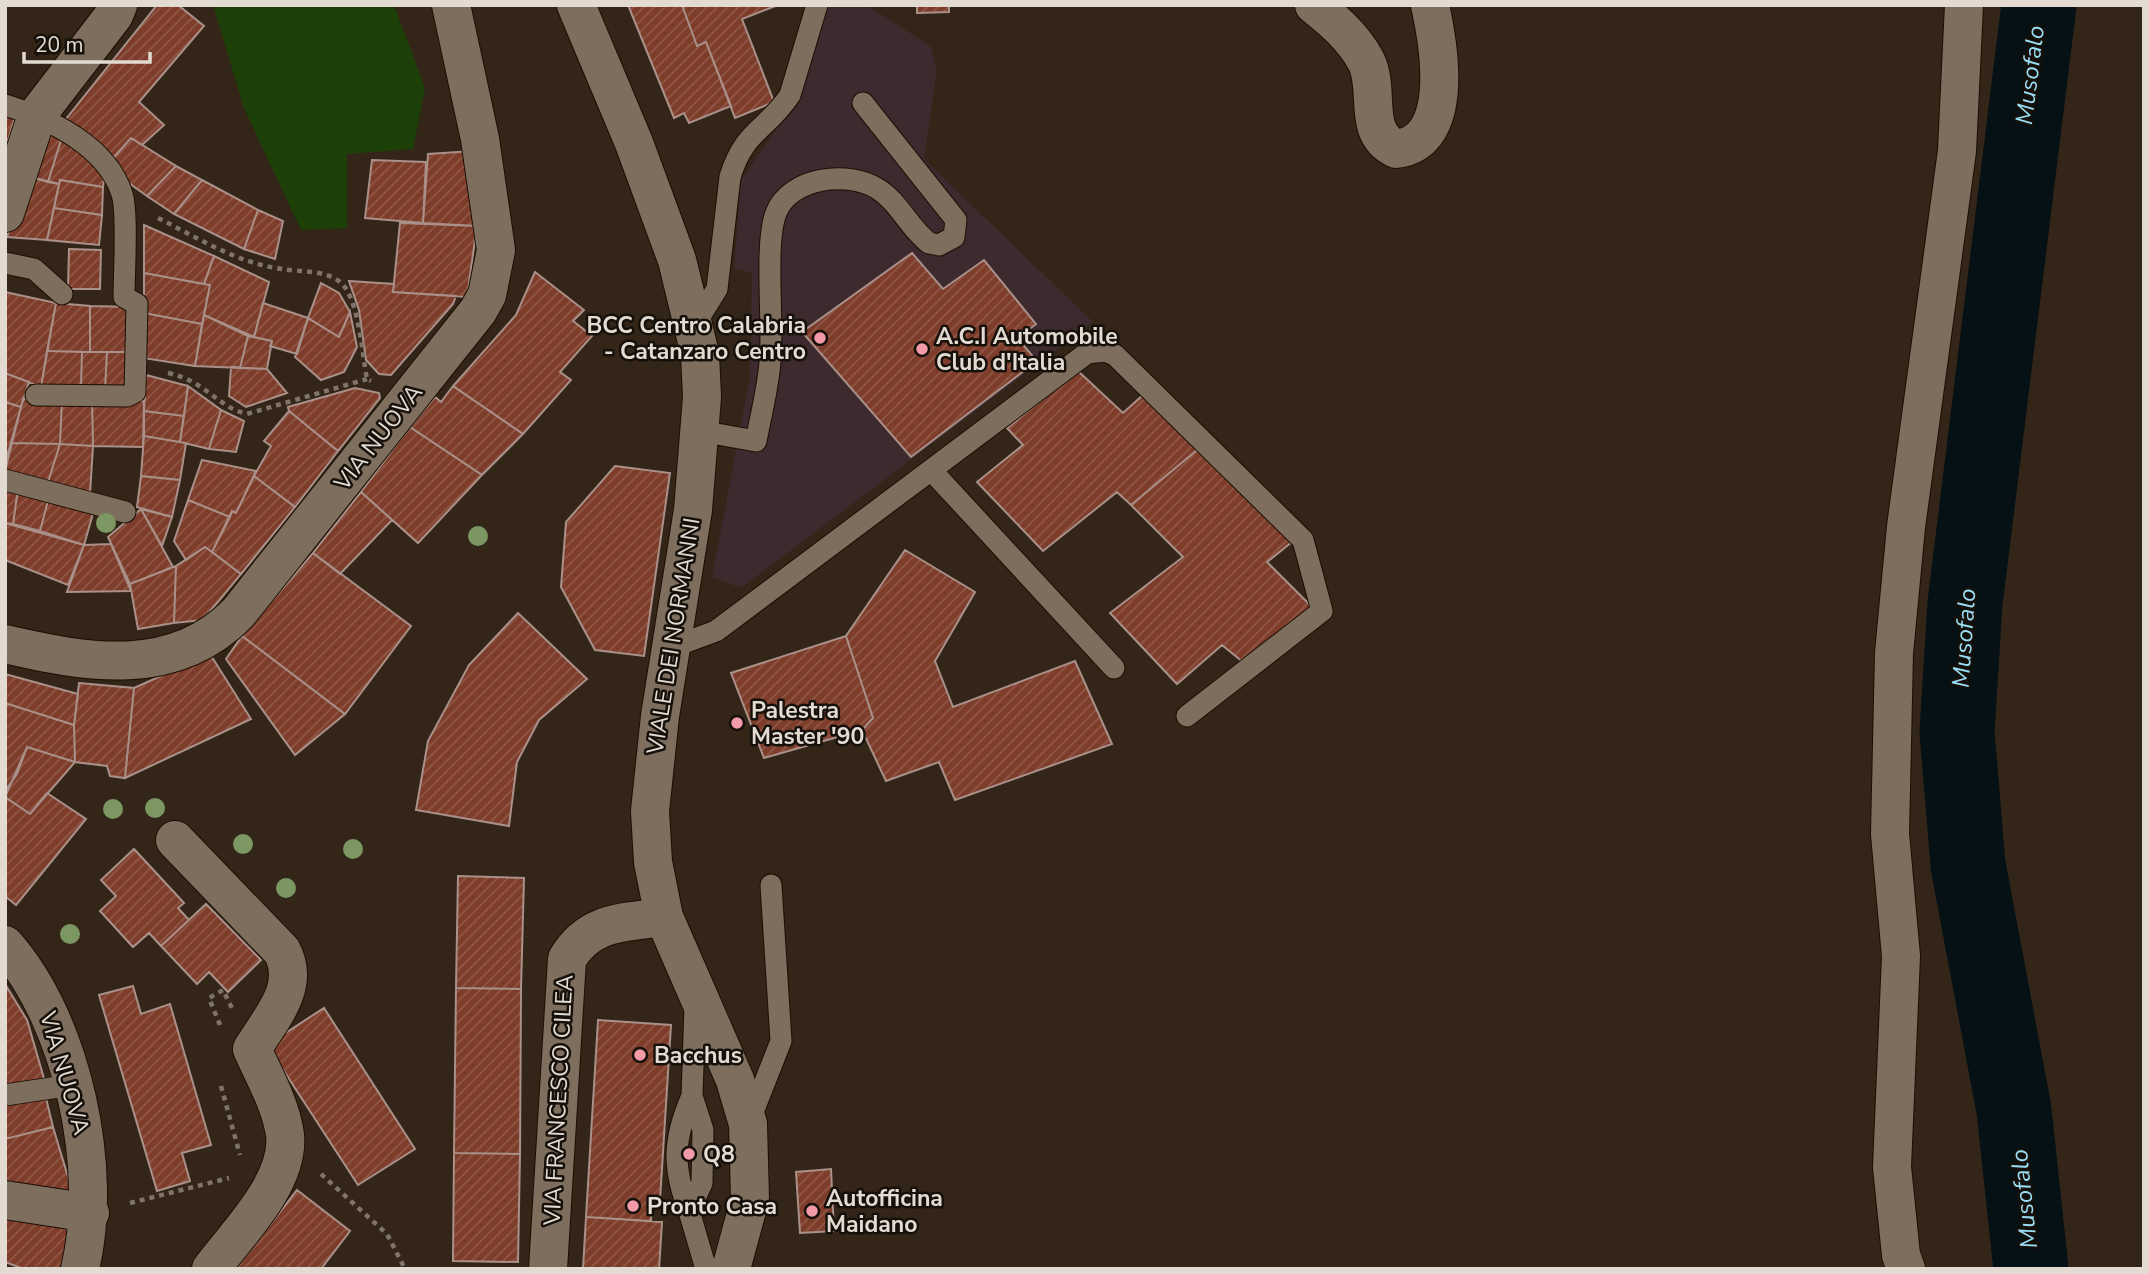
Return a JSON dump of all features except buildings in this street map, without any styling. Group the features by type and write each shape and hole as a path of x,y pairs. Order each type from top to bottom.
{"street":[{"path":"5,213 21,110 114,15 118,5"},
{"name":"VIA NUOVA","path":"5,644 46,654 126,661 181,652 204,642 238,612 482,303 493,274 496,250 480,138 451,5"},
{"name":"VIALE DEI NORMANNI","path":"576,5 634,143 667,234 700,354 700,431 693,510 670,648 652,775 650,811 653,862 664,917 736,1080 748,1124 750,1199 732,1269"},
{"path":"1314,5 1337,24 1365,60 1373,77 1375,125 1379,137 1396,149 1419,143 1425,135 1438,100 1439,59 1430,5"},
{"path":"1906,1269 1901,1255 1892,1167 1901,956 1890,834 1892,694 1906,527 1957,151 1964,5"},
{"path":"175,840 282,951 290,975 287,990 239,1042 281,1116 285,1137 282,1158 274,1185 211,1269"},
{"name":"VIA FRANCESCO CILEA","path":"548,1269 567,959 577,943 587,934 608,925 664,917"},
{"name":"VIA NUOVA","path":"5,945 28,974 49,1011 72,1085 85,1142 90,1213 80,1269"},
{"path":"5,1200 90,1213"}],"lane":[{"path":"694,326 717,289 730,177 736,160 753,132 782,108 790,95 817,5"},
{"path":"700,431 756,441 770,363 772,229 781,203 792,192 820,181 854,180 880,190 929,243 939,245 954,237 956,220 863,103"},
{"path":"21,110 101,157 122,195 124,297 137,304 137,388 127,396 36,395"},
{"path":"5,263 34,269 62,295"},
{"path":"670,648 716,631 1087,353 1105,351 1115,355 1303,540 1322,611 1188,716"},
{"path":"931,470 1114,668"},
{"path":"5,480 125,512"},
{"path":"748,1124 781,1041 771,886"},
{"path":"696,994 692,1096 703,1130 702,1183 689,1210 706,1269"},
{"path":"5,1095 72,1085"}],"path":[{"path":"122,195 151,214 232,256 272,268 329,276 341,282 349,292 354,308 367,379"},
{"path":"137,367 186,377 235,411 247,414 367,379 412,395"},
{"path":"223,990 239,1042 209,998 223,990"},
{"path":"220,1084 243,1163"},
{"path":"314,1169 387,1234 405,1269"},
{"path":"129,1215 130,1202 233,1177"}],"shaded area":[{"path":"827,5 867,5 930,46 937,70 924,159 1093,322 741,588 712,577 750,377 752,273 734,268 741,180 801,93"}],"green space":[{"path":"213,5 394,5 425,88 413,149 347,154 347,228 301,230 244,108"}],"waterway":[{"name":"Musofalo","path":"2031,1269 2014,1110 1968,865 1957,732 1965,603 2039,5"}],"place":[{"name":"BCC Centro Calabria - Catanzaro Centro","path":"820,338"},
{"name":"A.C.I Automobile Club d'Italia","path":"922,349"},
{"name":"Palestra Master '90","path":"737,723"},
{"name":"Bacchus","path":"640,1055"},
{"name":"Q8","path":"689,1154"},
{"name":"Pronto Casa","path":"633,1206"},
{"name":"Autofficina Maidano","path":"812,1211"}]}
